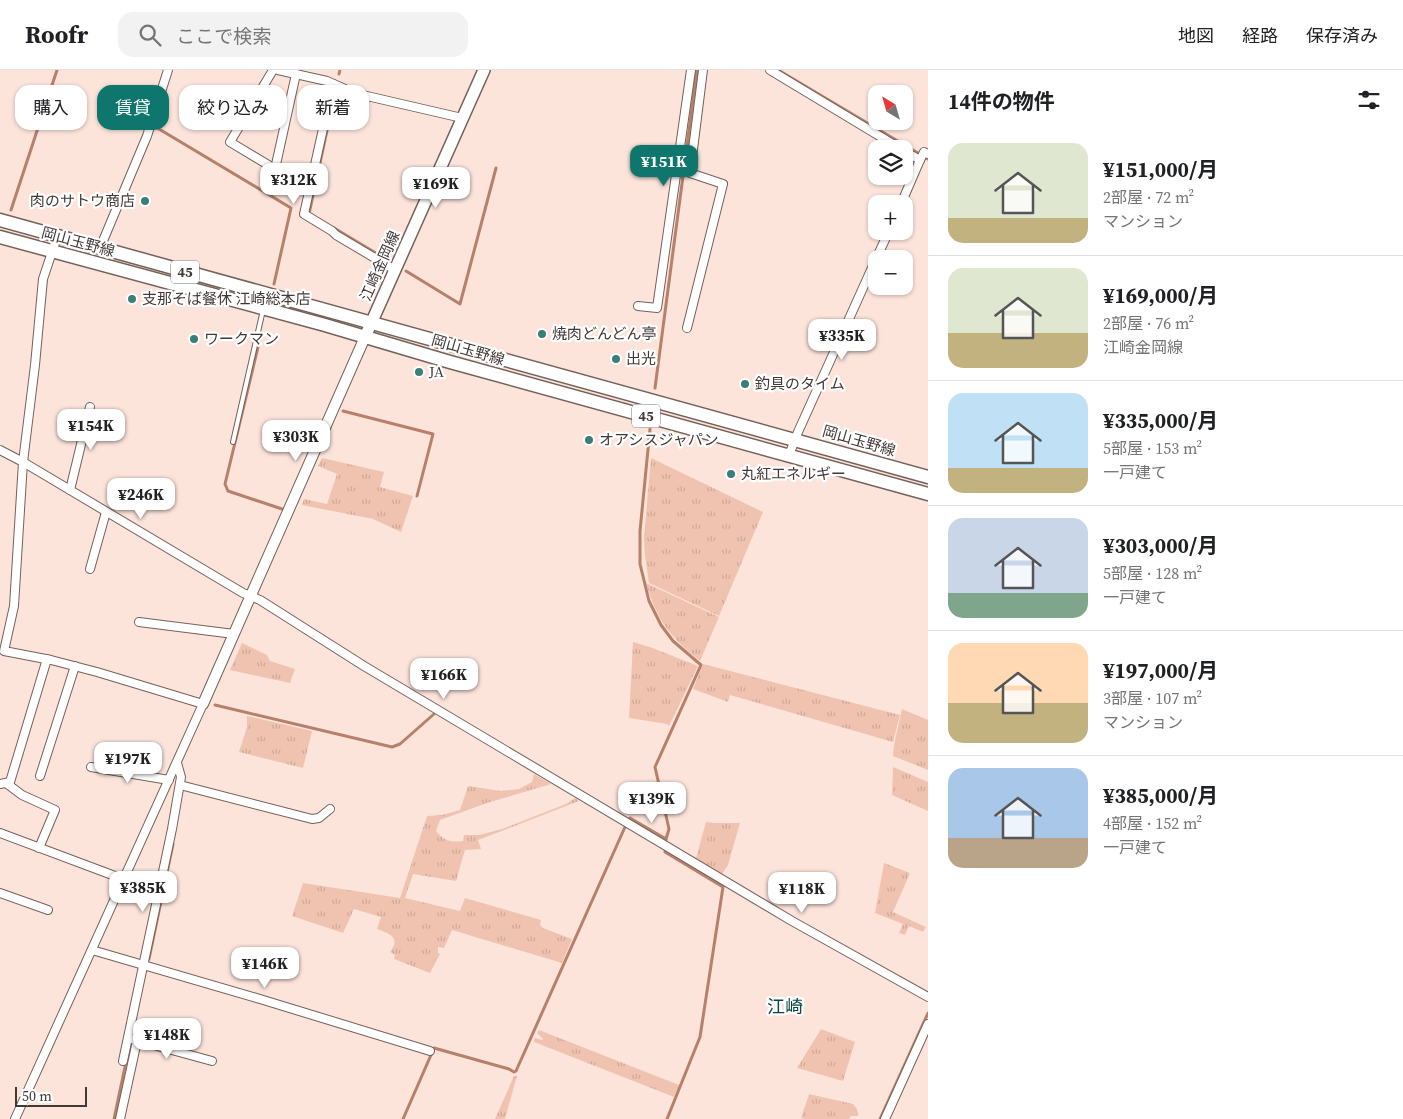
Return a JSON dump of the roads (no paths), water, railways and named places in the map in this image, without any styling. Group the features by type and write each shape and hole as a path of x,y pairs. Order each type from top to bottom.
{"main road":[{"name":"江崎金岡線","path":"365,337 484,70"},
{"name":"岡山玉野線","path":"0,220 928,477"},
{"name":"岡山玉野線","path":"0,237 324,324 928,494"}],"street":[{"path":"100,248 147,136 168,70"},
{"path":"273,70 230,142 275,169 296,74"},
{"path":"278,70 327,81 354,93 462,118"},
{"path":"638,306 657,308 664,271 691,70"},
{"path":"687,328 723,184 690,173 703,70"},
{"path":"770,70 886,140"},
{"path":"333,84 304,214 395,270"},
{"path":"905,195 924,156"},
{"path":"57,236 43,280 23,462 14,606 2,651 76,666 203,704"},
{"path":"789,456 868,277"},
{"path":"15,1119 170,780 365,337"},
{"path":"70,490 90,407"},
{"path":"0,450 234,588 260,600 364,666 792,921 928,997"},
{"path":"90,569 106,512"},
{"path":"139,622 234,634"},
{"path":"3,783 10,782 47,659"},
{"path":"40,776 76,666"},
{"path":"123,1061 182,777 177,763"},
{"path":"91,767 170,780"},
{"path":"3,783 22,795 55,810 39,848"},
{"path":"180,785 312,819 319,818 330,809"},
{"path":"0,833 123,880"},
{"path":"0,893 48,910"},
{"path":"92,950 430,1051"},
{"path":"886,1119 928,1024"},
{"path":"128,1038 212,1061"},
{"path":"120,1119 137,1041"}],"lane":[{"path":"233,442 263,308"}],"waterway":[{"path":"11,210 57,70"},
{"path":"339,74 340,70"},
{"path":"655,388 697,70"},
{"path":"778,70 928,159"},
{"path":"161,130 291,208 274,284"},
{"path":"311,215 309,214 327,130"},
{"path":"406,271 460,304 496,168"},
{"path":"334,228 389,261"},
{"path":"260,339 225,484 228,491 282,509"},
{"path":"343,411 433,434 417,496"},
{"path":"650,429 640,531 640,564 649,601 661,625 673,641 701,665 655,767 669,829 665,852 723,887 700,1037 667,1119"},
{"path":"215,705 392,747 400,744 434,714"},
{"path":"629,819 666,839"},
{"path":"433,1050 434,1048 514,1072 516,1071 625,827"},
{"path":"149,959 173,844"},
{"path":"880,1119 928,1013"},
{"path":"403,1119 431,1055"},
{"path":"114,1119 126,1062"}],"place":[{"name":"肉のサトウ商店","path":"145,201"},
{"name":"支那そば餐休 江崎総本店","path":"132,299"},
{"name":"焼肉どんどん亭","path":"542,334"},
{"name":"ワークマン","path":"194,339"},
{"name":"出光","path":"616,359"},
{"name":"JA","path":"419,372"},
{"name":"釣具のタイム","path":"745,384"},
{"name":"オアシスジャパン","path":"589,440"},
{"name":"丸紅エネルギー","path":"731,474"}],"district":[{"name":"江崎","path":"785,1007"}]}
